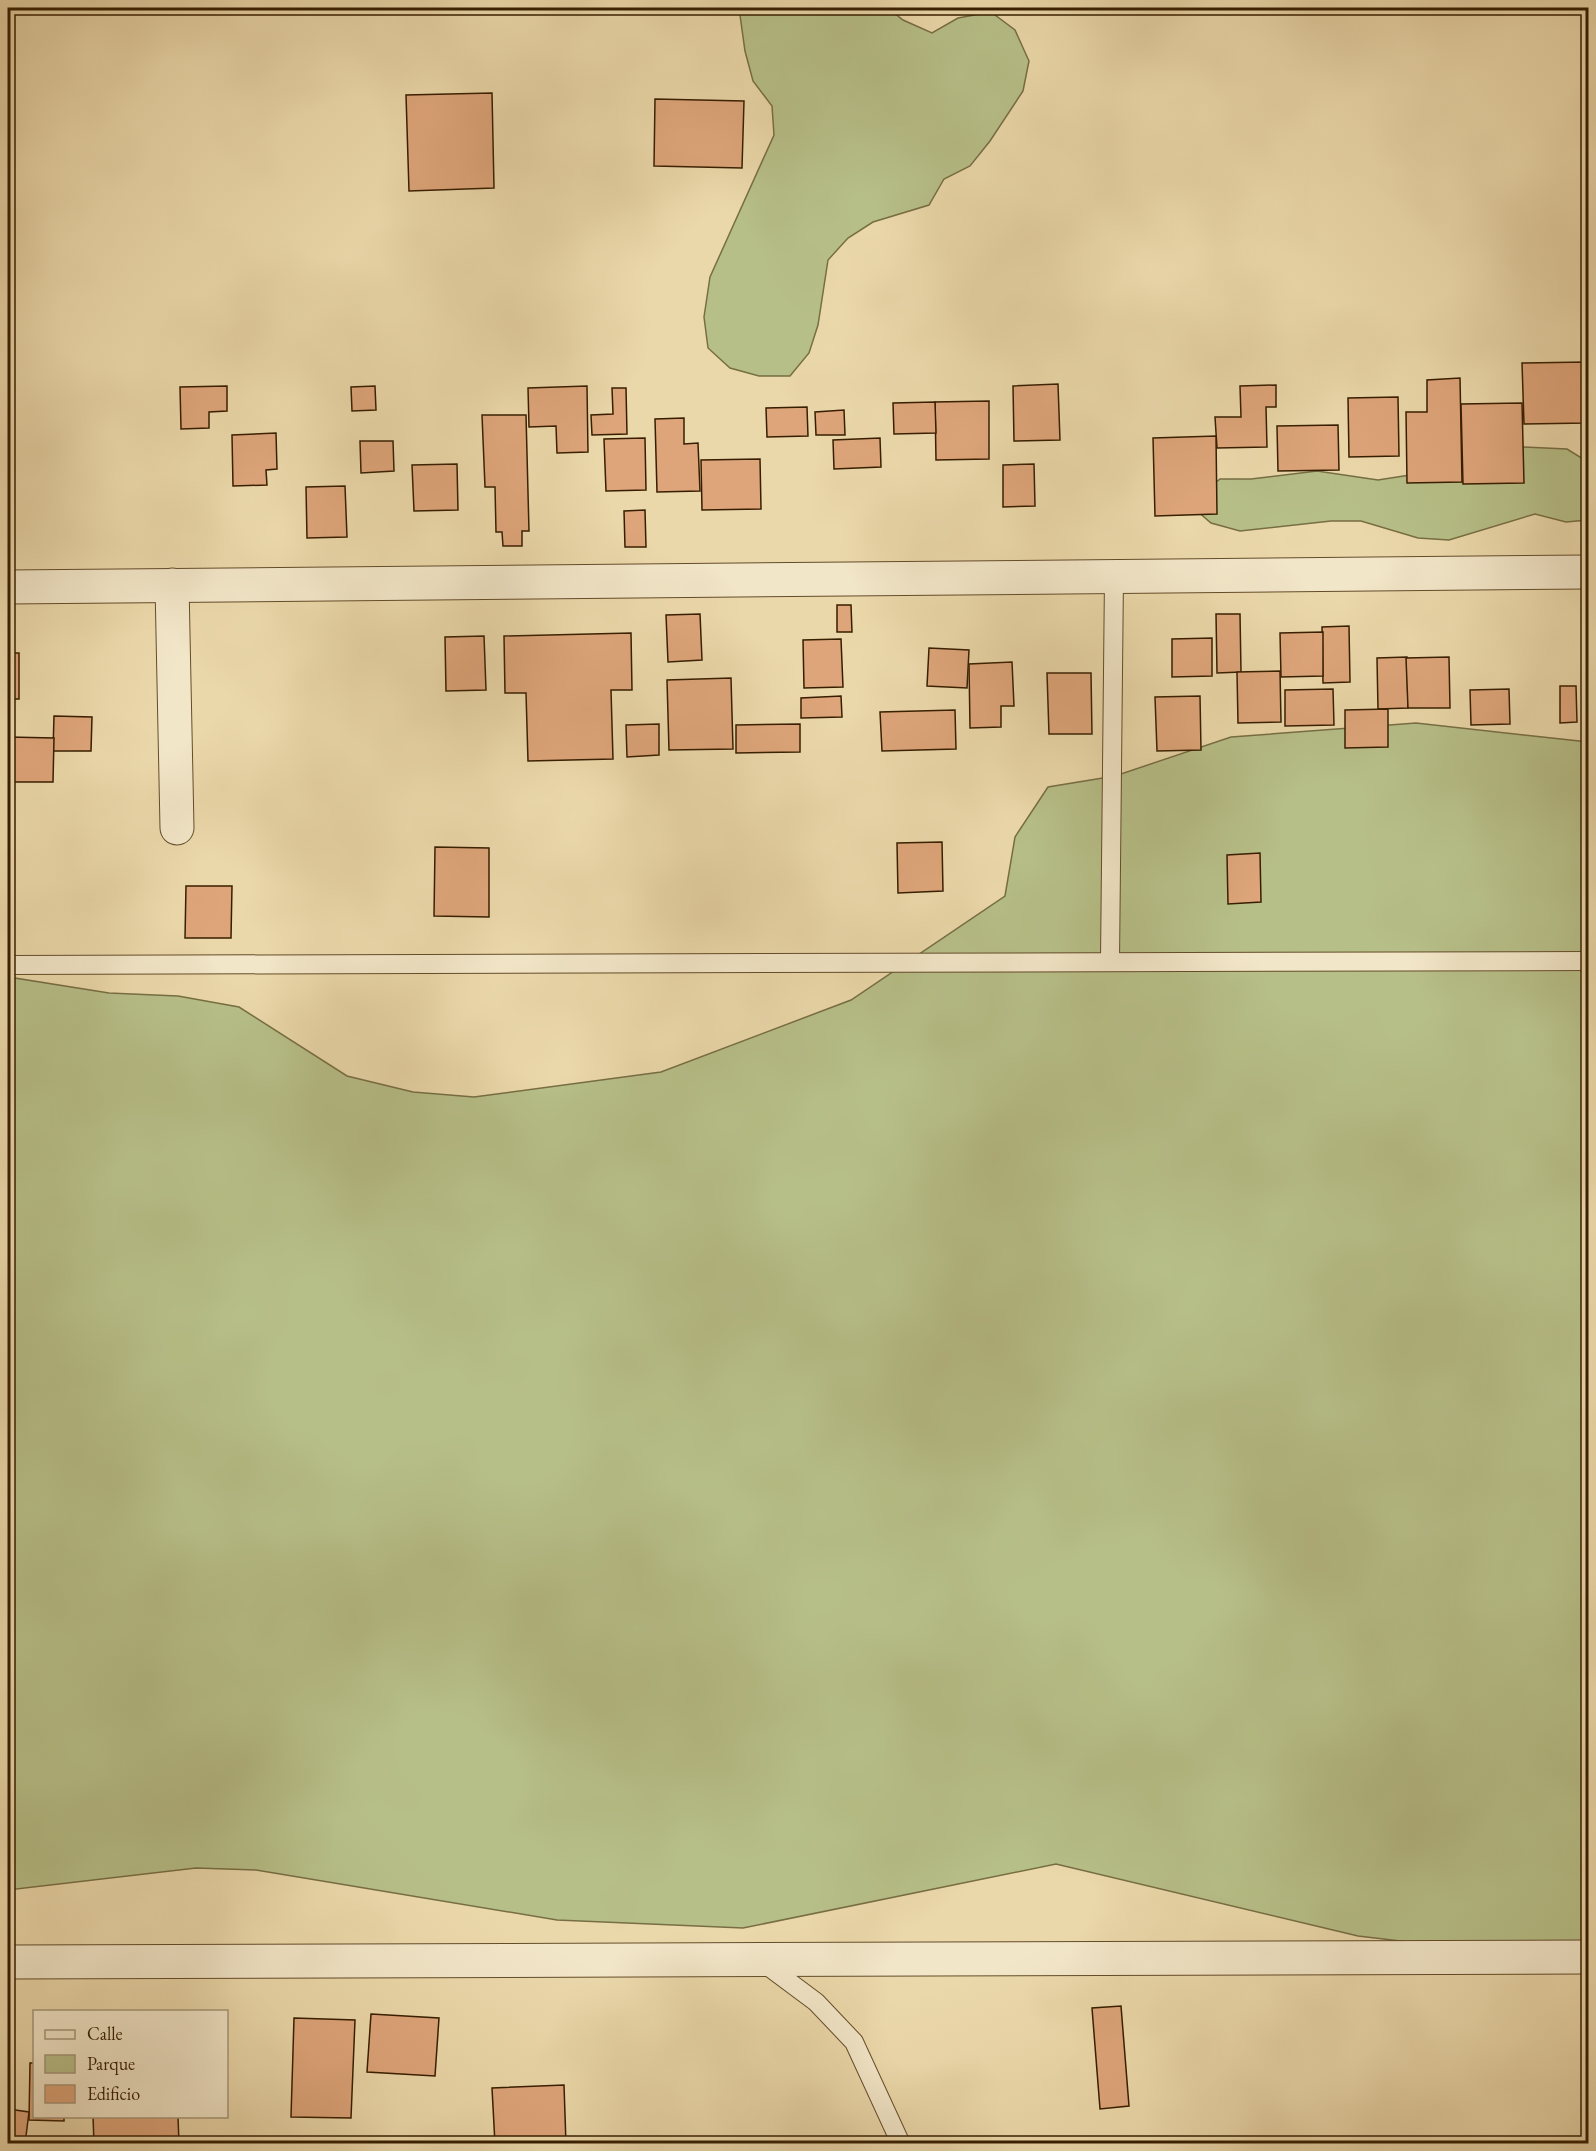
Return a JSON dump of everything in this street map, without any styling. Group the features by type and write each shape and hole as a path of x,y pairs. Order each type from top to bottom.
{"street":[{"path":"8,586 1588,572"},
{"path":"172,585 177,828"},
{"path":"8,1962 1588,1957"}],"lane":[{"path":"1110,961 1114,576"},
{"path":"8,966 1588,961"},
{"path":"760,1960 816,2002 854,2042 901,2144"}],"green space":[{"path":"739,8 888,8 903,20 932,33 958,18 991,12 1015,30 1029,61 1023,91 990,141 970,166 944,179 929,205 873,222 848,238 828,260 818,325 809,353 790,376 759,376 730,368 708,348 704,317 710,277 774,135 772,106 753,81 745,51"},
{"path":"1499,446 1567,449 1588,462 1588,520 1566,522 1535,514 1449,540 1418,538 1361,521 1331,521 1240,531 1211,523 1189,504 1220,479 1251,479 1317,471 1378,480 1410,475 1466,452"},
{"path":"1416,723 1588,742 1588,1953 1485,1951 1358,1936 1056,1864 743,1928 557,1920 256,1870 196,1868 8,1890 8,977 109,993 178,996 239,1007 347,1076 413,1092 474,1097 661,1072 851,1000 1005,896 1015,837 1048,787 1115,776 1231,737"}],"building":[{"path":"492,93 494,188 409,191 406,95"},
{"path":"655,99 744,101 742,168 654,166"},
{"path":"1586,362 1587,423 1524,424 1522,363"},
{"path":"1460,378 1462,482 1407,483 1406,412 1427,412 1427,380"},
{"path":"1058,384 1060,440 1014,441 1013,386"},
{"path":"1276,385 1276,407 1266,407 1267,447 1217,448 1215,417 1241,417 1240,386"},
{"path":"227,386 227,411 209,412 209,428 181,429 180,387"},
{"path":"375,386 376,410 352,411 351,387"},
{"path":"587,386 588,452 557,453 556,426 529,427 528,388"},
{"path":"612,388 626,388 627,434 592,435 591,415 613,414"},
{"path":"1398,397 1399,456 1349,457 1348,398"},
{"path":"989,401 989,459 936,460 935,402"},
{"path":"935,402 936,433 894,434 893,403"},
{"path":"1522,403 1524,483 1463,484 1461,404"},
{"path":"807,407 808,436 767,437 766,408"},
{"path":"844,410 845,435 816,435 815,412"},
{"path":"482,415 526,415 529,531 522,531 522,546 503,546 502,532 496,532 495,487 485,487"},
{"path":"684,418 684,444 698,443 700,491 657,492 655,419"},
{"path":"1338,425 1339,470 1278,471 1277,426"},
{"path":"276,433 277,469 266,470 267,485 233,486 232,435"},
{"path":"1216,436 1217,514 1155,516 1153,438"},
{"path":"645,438 646,490 606,491 604,439"},
{"path":"880,438 881,467 834,469 833,440"},
{"path":"360,441 393,441 394,471 361,473"},
{"path":"760,459 761,509 702,510 701,460"},
{"path":"457,464 458,510 414,511 412,465"},
{"path":"1034,464 1035,506 1003,507 1003,465"},
{"path":"345,486 347,537 307,538 306,487"},
{"path":"645,510 646,547 625,547 624,511"},
{"path":"837,605 851,605 852,632 837,632"},
{"path":"700,614 702,660 668,662 666,615"},
{"path":"1216,614 1240,614 1241,672 1217,673"},
{"path":"1349,626 1350,682 1323,683 1322,627"},
{"path":"1323,632 1323,676 1281,677 1280,633"},
{"path":"631,633 632,690 611,690 613,759 528,761 526,693 505,693 504,636"},
{"path":"484,636 486,690 446,691 445,637"},
{"path":"1212,638 1212,676 1172,677 1172,639"},
{"path":"841,639 843,687 804,688 803,640"},
{"path":"929,648 969,650 967,688 927,686"},
{"path":"8,653 19,653 19,699 8,699"},
{"path":"1407,657 1408,708 1378,709 1377,658"},
{"path":"1449,657 1450,708 1408,708 1406,658"},
{"path":"1012,662 1014,706 1001,706 1001,727 970,728 969,664"},
{"path":"1280,671 1281,722 1238,723 1237,672"},
{"path":"1047,673 1091,673 1092,734 1049,734"},
{"path":"731,678 733,749 669,750 667,680"},
{"path":"1560,686 1576,686 1577,722 1560,723"},
{"path":"1333,689 1334,725 1285,726 1285,690"},
{"path":"1509,689 1510,724 1471,725 1470,690"},
{"path":"841,696 842,717 801,718 801,698"},
{"path":"1200,696 1201,750 1157,751 1155,697"},
{"path":"1388,709 1388,747 1345,748 1345,710"},
{"path":"955,710 956,749 882,751 880,712"},
{"path":"54,716 92,717 91,751 53,751"},
{"path":"659,724 659,755 627,757 626,725"},
{"path":"800,724 800,752 736,753 736,725"},
{"path":"8,737 54,738 53,782 8,782"},
{"path":"942,842 943,891 898,893 897,843"},
{"path":"435,847 489,848 489,917 434,916"},
{"path":"1260,853 1261,902 1228,904 1227,855"},
{"path":"186,886 232,886 231,938 185,938"},
{"path":"1121,2006 1129,2106 1100,2109 1092,2008"},
{"path":"371,2014 439,2018 435,2076 367,2072"},
{"path":"294,2018 355,2020 351,2118 291,2117"},
{"path":"30,2063 33,2063 33,2118 64,2118 64,2121 29,2120"},
{"path":"564,2085 566,2144 495,2144 492,2088"},
{"path":"8,2109 29,2112 25,2144 8,2144"},
{"path":"93,2118 178,2118 179,2144 94,2144"}]}
